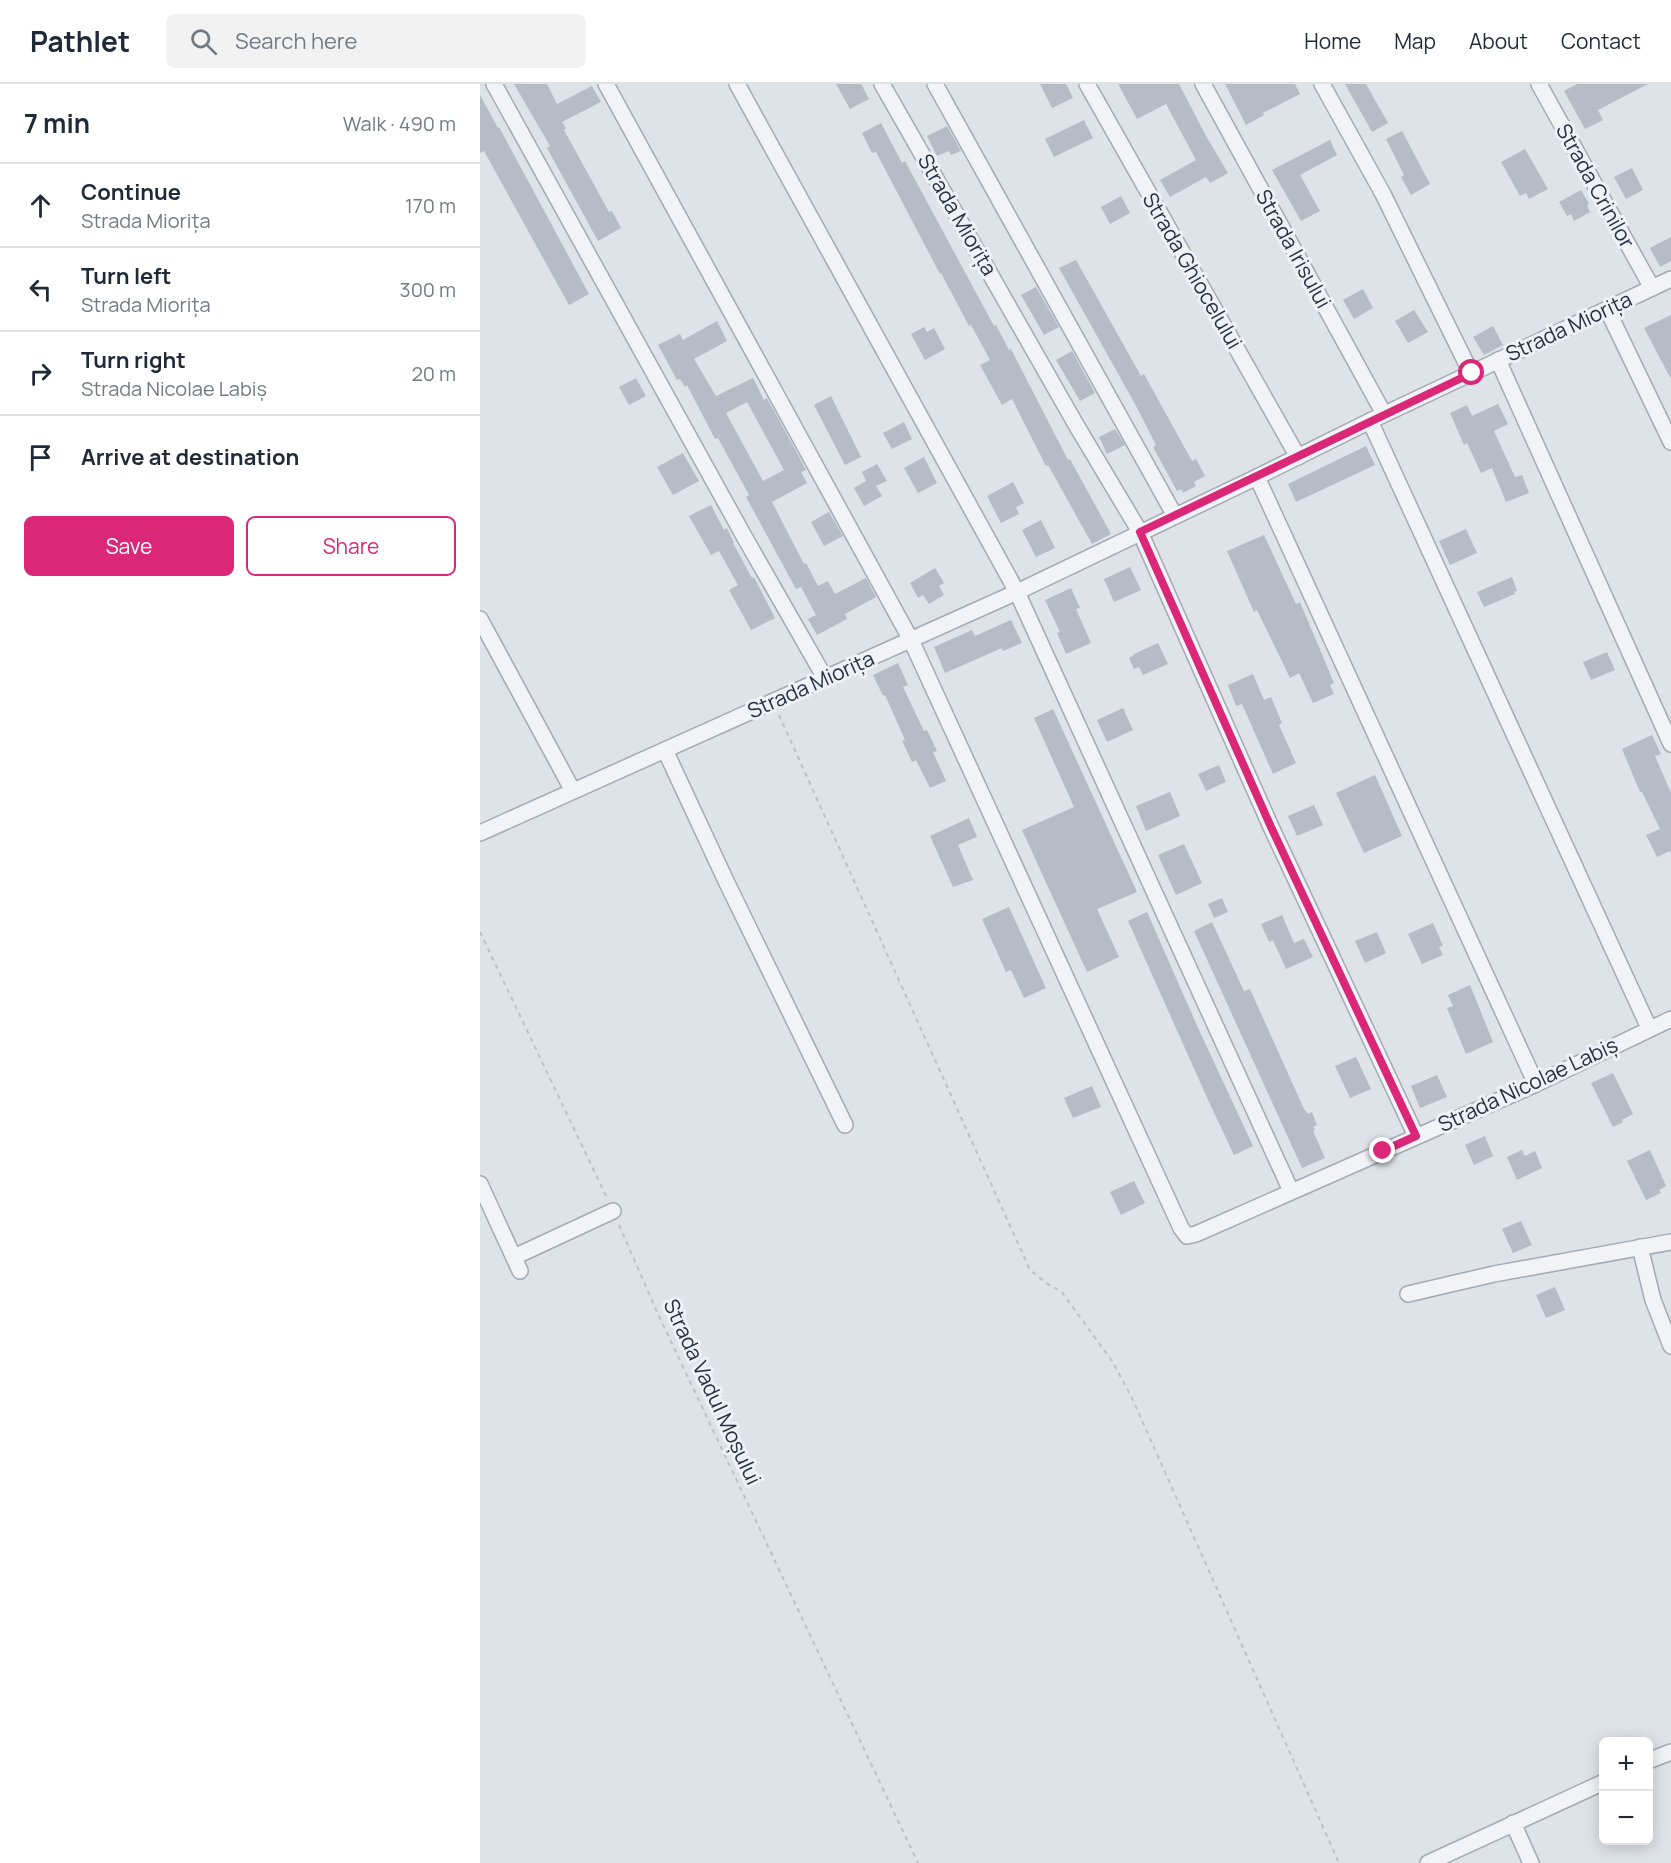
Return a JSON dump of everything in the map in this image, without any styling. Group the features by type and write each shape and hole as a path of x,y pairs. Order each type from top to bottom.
{"street":[{"path":"494,84 825,678"},
{"path":"606,84 911,640"},
{"path":"737,84 1017,592 1292,1191"},
{"name":"Strada Miorița","path":"882,84 1075,423 1140,532 1271,827 1416,1136"},
{"name":"Strada Miorița","path":"935,84 1175,516"},
{"name":"Strada Ghiocelului","path":"1088,84 1298,457"},
{"name":"Strada Irisului","path":"1203,84 1377,417 1649,1028"},
{"path":"1322,84 1383,194 1472,373"},
{"name":"Strada Crinilor","path":"1539,84 1652,288"},
{"name":"Strada Miorița","path":"480,833 1017,592 1377,417 1671,279"},
{"path":"1607,309 1671,442"},
{"path":"1498,360 1671,744"},
{"path":"1257,477 1536,1084"},
{"path":"480,619 573,791"},
{"name":"Strada Nicolae Labiș","path":"911,640 1181,1228 1187,1236 1536,1084 1671,1019"},
{"path":"665,750 731,892 845,1125"},
{"path":"480,1184 517,1264 613,1211"},
{"path":"1408,1294 1640,1246 1671,1242"},
{"path":"1640,1246 1653,1300 1671,1346"},
{"path":"1653,1759 1671,1752"},
{"path":"1428,1863 1599,1784"},
{"path":"1513,1823 1532,1863"}],"path":[{"path":"772,702 1030,1270 1061,1291 1112,1361 1132,1398 1339,1863"},
{"name":"Strada Vadul Moșului","path":"480,932 918,1863"}],"building":[{"path":"514,84 547,84 557,104 592,86 601,102 562,122 566,128 564,130 609,212 612,211 621,228 598,241 547,148 550,146"},
{"path":"836,84 861,84 869,99 850,109"},
{"path":"1040,84 1066,84 1073,98 1052,108"},
{"path":"1118,84 1179,84 1228,173 1210,183 1206,177 1170,197 1160,180 1196,160 1166,104 1137,119"},
{"path":"1225,84 1295,84 1300,94 1263,113 1264,115 1246,125"},
{"path":"1345,84 1366,84 1388,123 1372,132"},
{"path":"1577,84 1648,84 1598,110 1603,120 1585,129 1564,91"},
{"path":"480,95 589,294 569,305 484,151 480,153"},
{"path":"1084,120 1093,138 1054,157 1045,139"},
{"path":"881,123 902,163 905,161 994,326 996,325 1009,350 1011,349 1068,460 1070,459 1111,534 1092,544 1048,465 1046,466 1012,399 1002,405 980,365 990,360 940,274 876,152 872,153 862,133"},
{"path":"947,126 961,151 951,155 949,151 937,156 927,136"},
{"path":"1402,131 1430,184 1411,195 1386,139"},
{"path":"1330,140 1337,155 1300,175 1320,211 1301,221 1272,170"},
{"path":"1525,149 1548,189 1529,199 1526,193 1520,196 1501,162"},
{"path":"1632,168 1643,190 1626,199 1614,177"},
{"path":"1581,190 1589,204 1587,205 1590,212 1574,221 1571,214 1567,216 1559,202"},
{"path":"1121,196 1130,213 1110,224 1101,207"},
{"path":"1671,237 1671,261 1660,267 1650,248"},
{"path":"1076,260 1141,376 1144,374 1192,461 1196,459 1205,476 1194,482 1196,486 1183,493 1181,489 1177,491 1153,447 1156,445 1135,404 1059,268"},
{"path":"1036,287 1059,327 1044,335 1021,295"},
{"path":"1363,289 1373,308 1354,319 1343,300"},
{"path":"1414,310 1428,332 1408,343 1395,321"},
{"path":"1671,315 1671,379 1644,328"},
{"path":"717,321 727,341 694,359 716,396 753,378 764,400 767,398 795,449 806,470 801,472 807,483 772,502 818,586 828,581 835,594 866,578 876,597 845,614 847,619 817,635 808,619 816,615 801,587 796,589 746,497 749,495 718,438 715,439 687,385 685,387 680,379 677,380 658,345 680,334 683,340","holes":["747,402 784,470 763,481 726,413"]},
{"path":"1493,326 1503,345 1484,355 1473,337"},
{"path":"924,327 927,332 934,328 945,349 925,360 911,334"},
{"path":"1072,351 1095,393 1080,401 1056,360"},
{"path":"636,378 646,396 629,405 619,387"},
{"path":"831,396 861,457 845,465 814,405"},
{"path":"1498,404 1508,424 1494,431 1515,477 1522,475 1529,493 1506,502 1492,468 1481,473 1467,443 1464,445 1450,413 1467,405 1472,416"},
{"path":"904,422 912,439 892,449 883,433"},
{"path":"1115,429 1125,445 1107,454 1099,437"},
{"path":"1366,446 1375,465 1296,502 1288,484"},
{"path":"683,453 699,481 673,495 657,467"},
{"path":"924,457 937,483 918,493 904,468"},
{"path":"877,464 887,481 876,486 882,496 864,506 854,488 866,481 862,472"},
{"path":"1013,482 1024,503 1016,507 1019,514 1001,523 987,496"},
{"path":"711,505 724,530 727,528 775,618 751,630 729,590 738,585 719,551 711,555 689,516"},
{"path":"829,512 843,536 824,546 811,522"},
{"path":"1041,520 1055,548 1036,557 1022,530"},
{"path":"1466,529 1477,553 1450,565 1439,541"},
{"path":"1264,535 1296,604 1300,602 1334,683 1330,685 1334,694 1313,703 1299,673 1290,678 1257,610 1254,612 1227,551"},
{"path":"1130,567 1141,590 1114,602 1104,579"},
{"path":"935,568 944,583 939,586 944,595 929,604 923,595 918,598 910,583"},
{"path":"1512,577 1517,591 1514,592 1515,594 1484,607 1477,592"},
{"path":"1071,588 1080,608 1076,609 1091,643 1066,654 1057,633 1060,632 1045,600"},
{"path":"1011,620 1022,643 1003,651 1002,648 945,673 934,647 972,630 975,636"},
{"path":"1158,643 1168,664 1143,675 1139,667 1134,669 1129,658"},
{"path":"1607,652 1615,670 1591,680 1583,662"},
{"path":"898,663 908,685 903,687 924,731 927,730 937,751 933,752 946,781 930,788 916,760 912,762 885,695 883,696 873,675"},
{"path":"1253,674 1264,700 1271,697 1282,723 1279,725 1296,763 1273,774 1242,704 1236,706 1228,685"},
{"path":"1123,708 1133,730 1107,742 1097,720"},
{"path":"1053,709 1137,892 1097,909 1119,957 1087,972 1022,830 1074,807 1034,718"},
{"path":"1652,735 1661,754 1655,756 1671,793 1671,854 1670,851 1657,857 1646,835 1660,829 1640,792 1622,749"},
{"path":"1219,765 1226,782 1206,791 1198,774"},
{"path":"1375,775 1402,836 1364,853 1336,793"},
{"path":"1170,792 1180,816 1146,831 1136,806"},
{"path":"1314,805 1323,825 1297,836 1288,816"},
{"path":"969,818 977,837 958,845 973,880 953,887 930,836"},
{"path":"1184,844 1202,883 1176,895 1158,855"},
{"path":"1222,898 1228,912 1214,918 1208,904"},
{"path":"1009,907 1046,988 1024,998 1011,970 1006,972 982,919"},
{"path":"1147,912 1253,1146 1234,1155 1128,921"},
{"path":"1282,915 1294,943 1304,939 1313,957 1286,969 1273,940 1269,942 1261,924"},
{"path":"1212,922 1244,991 1250,989 1304,1109 1308,1114 1312,1112 1317,1125 1313,1127 1315,1130 1313,1131 1325,1158 1302,1168 1194,931"},
{"path":"1433,923 1443,946 1439,947 1443,955 1422,964 1408,934"},
{"path":"1377,932 1386,953 1365,963 1355,941"},
{"path":"1470,985 1493,1042 1466,1054 1447,1008 1453,1006 1448,995"},
{"path":"1356,1057 1371,1089 1350,1098 1335,1066"},
{"path":"1613,1073 1633,1114 1613,1127 1591,1083"},
{"path":"1437,1075 1447,1097 1420,1108 1411,1086"},
{"path":"1092,1086 1101,1107 1073,1118 1064,1098"},
{"path":"1485,1136 1493,1156 1474,1165 1465,1145"},
{"path":"1522,1150 1525,1156 1535,1151 1542,1168 1517,1180 1507,1157"},
{"path":"1650,1150 1666,1186 1659,1190 1661,1193 1646,1200 1627,1161"},
{"path":"1134,1181 1145,1203 1121,1215 1110,1192"},
{"path":"1521,1221 1532,1245 1513,1253 1502,1229"},
{"path":"1555,1287 1565,1310 1546,1318 1536,1295"}],"route":[{"path":"1383,1151 1416,1136 1271,827 1140,532 1472,373"}]}
